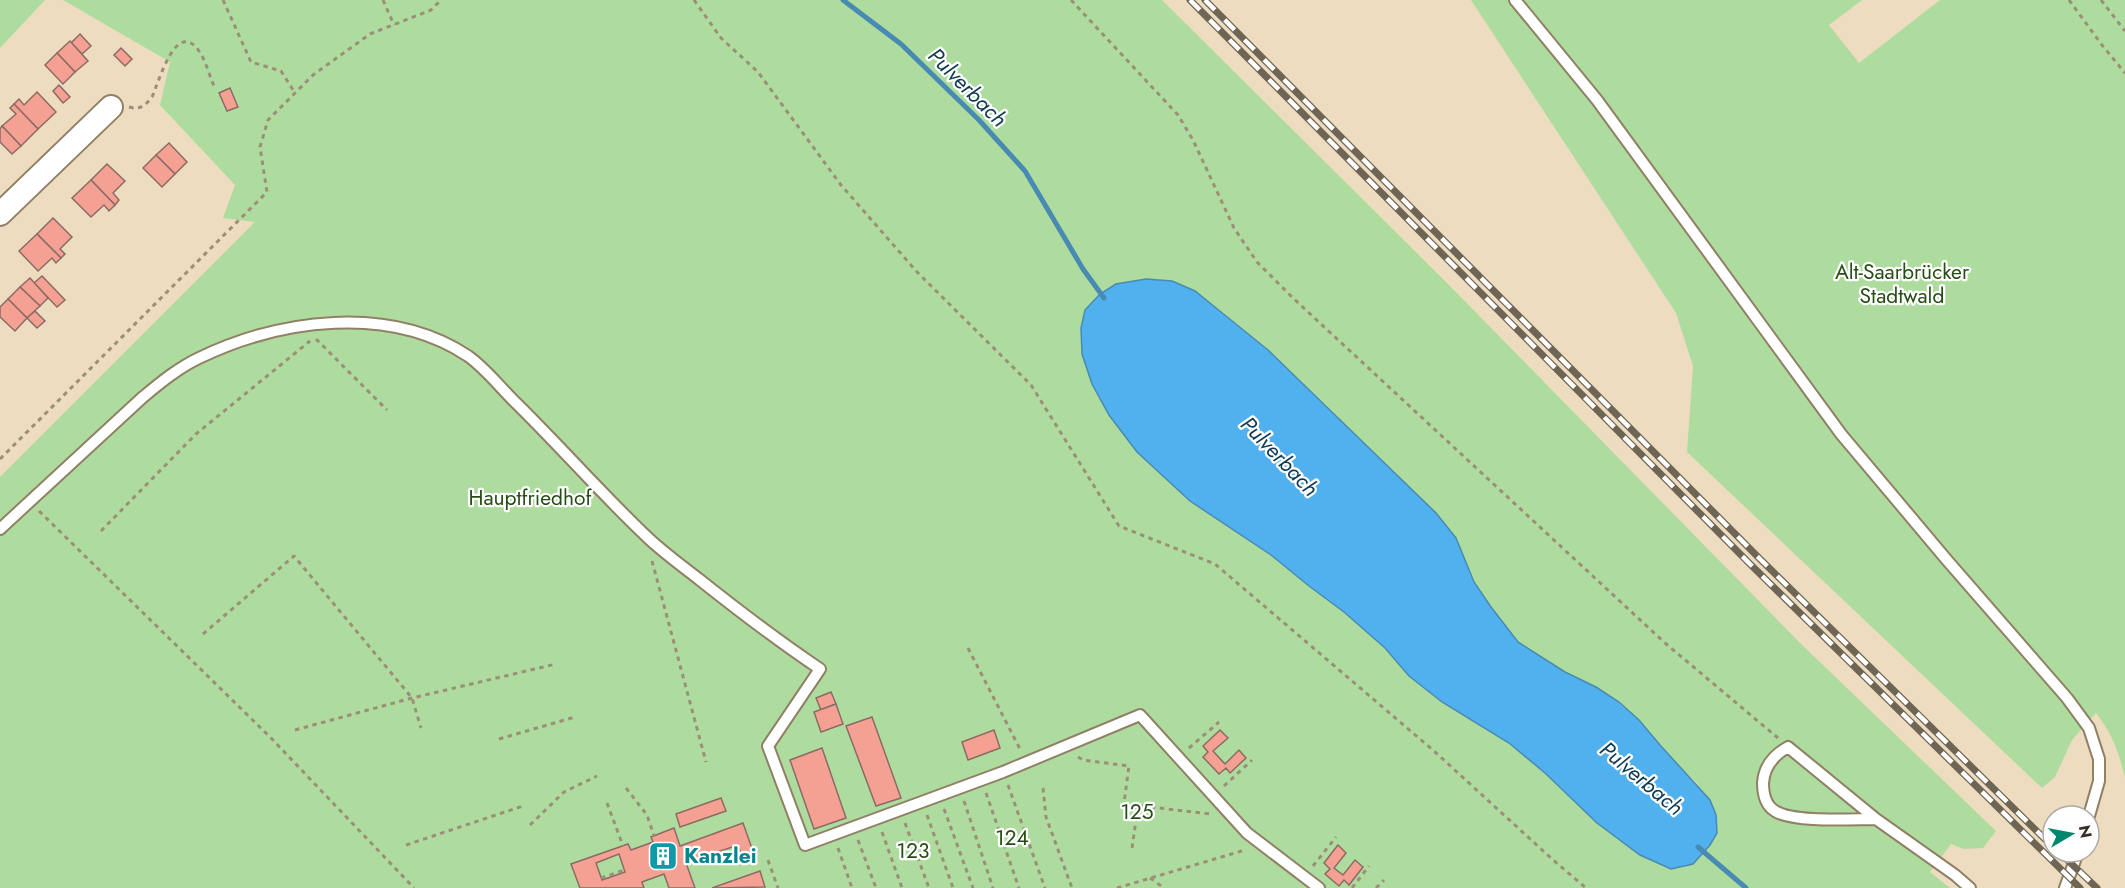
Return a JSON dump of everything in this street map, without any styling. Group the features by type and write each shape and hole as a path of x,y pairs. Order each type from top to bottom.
{"street":[{"path":"0,214 111,107"}],"lane":[{"path":"1515,0 1597,100 1841,434 2067,698 2089,728 2099,759 2099,781 2092,804"},
{"path":"0,529 165,378 197,359 240,340 302,325 370,324 409,329 432,336 471,358 562,448 645,536 776,640 820,669 768,746 805,846 1003,772 1140,715 1232,817 1261,845 1319,888"},
{"path":"1876,819 1799,818 1775,811 1767,803 1763,791 1768,765 1779,752 1788,747 1876,819 1970,888"},
{"path":"2065,888 2074,864"}],"path":[{"path":"223,0 250,62 281,71 295,93"},
{"path":"382,0 394,25"},
{"path":"0,459 267,192 260,147 268,120 313,75 370,34 431,10 441,0"},
{"path":"694,0 721,38 758,72 841,185 917,272 1031,386 1119,526 1215,564 1434,751 1586,888"},
{"path":"1071,0 1178,116 1193,140 1234,228 1257,262 1665,643 1788,747"},
{"path":"2069,0 2125,73"},
{"path":"2101,0 2125,31"},
{"path":"111,107 117,105 137,109 147,104 152,98 171,52 176,44 182,41 189,42 200,53 214,86"},
{"path":"101,531 196,434 314,338 387,410"},
{"path":"29,501 271,738 414,888"},
{"path":"645,536 706,762"},
{"path":"203,634 294,556 412,698 421,728"},
{"path":"968,648 1027,762"},
{"path":"295,730 412,698 556,664"},
{"path":"499,739 575,717"},
{"path":"1178,757 1219,722"},
{"path":"1064,747 1083,760 1129,766 1123,810"},
{"path":"1220,790 1252,760"},
{"path":"1003,772 1045,888"},
{"path":"530,825 564,792 597,776"},
{"path":"982,780 1019,888"},
{"path":"626,788 647,815 654,836"},
{"path":"960,788 993,888"},
{"path":"1043,788 1046,817 1072,888"},
{"path":"939,796 973,888"},
{"path":"922,802 953,888"},
{"path":"608,803 623,846"},
{"path":"1124,804 1232,817"},
{"path":"406,845 523,806"},
{"path":"1132,848 1138,806"},
{"path":"900,810 929,888"},
{"path":"877,819 902,888"},
{"path":"853,827 876,888"},
{"path":"833,835 852,888"},
{"path":"1304,877 1336,837"},
{"path":"1117,888 1261,845"},
{"path":"768,860 778,888"},
{"path":"1352,888 1370,866"},
{"path":"602,878 624,870"},
{"path":"1150,878 1164,888"},
{"path":"1376,888 1384,880"}],"green space":[{"path":"0,0 45,0 0,48"},
{"name":"Hauptfriedhof","path":"63,0 1162,0 1445,281 1800,643 1996,831 1983,848 1964,849 1951,844 1930,872 1950,888 0,888 0,477 255,222 223,218 235,185 160,105 170,62","holes":["1195,291 1268,350 1436,513 1456,538 1474,582 1518,642 1619,702 1639,720 1678,766 1698,784 1710,845 1693,864 1671,869 1597,823 1545,773 1509,743 1442,702 1409,676 1385,648 1344,612 1271,555 1190,501 1137,452 1109,415 1092,384"]},
{"name":"Alt-Saarbrücker Stadtwald","path":"1471,0 1862,0 1829,25 1859,63 1940,0 2125,0 2125,777 2114,744 2096,713 2072,740 2055,777 2042,788 1687,452 1693,366 1676,313"}],"water":[{"path":"1146,279 1172,281 1195,291 1268,350 1436,513 1456,538 1474,582 1518,642 1565,672 1596,687 1619,702 1639,720 1710,800 1716,815 1717,833 1710,845 1693,864 1671,869 1640,855 1597,823 1545,773 1509,743 1442,702 1409,676 1385,648 1344,612 1271,555 1190,501 1137,452 1109,415 1092,384 1082,354 1081,328 1085,310 1100,294 1116,284"}],"building":[{"path":"80,34 91,46 82,54 71,43"},
{"path":"70,41 88,61 75,72 57,53"},
{"path":"121,48 132,59 125,66 114,55"},
{"path":"57,53 75,72 63,84 45,65"},
{"path":"59,85 70,97 63,103 53,91"},
{"path":"230,88 238,107 227,111 219,93"},
{"path":"37,92 56,112 38,129 14,104 19,99 24,105"},
{"path":"14,104 38,129 21,146 2,126 16,114 10,108"},
{"path":"2,126 21,146 12,154 0,142"},
{"path":"169,143 187,162 175,174 156,155"},
{"path":"156,155 175,174 162,187 143,168"},
{"path":"107,164 125,181 113,193 119,200 115,205 91,180"},
{"path":"91,180 115,205 109,211 104,205 91,217 72,198"},
{"path":"53,218 72,237 60,249 65,254 61,258 37,234"},
{"path":"37,234 61,258 56,263 52,258 38,271 19,251"},
{"path":"42,276 65,300 57,307 34,283"},
{"path":"30,278 48,298 40,306 20,287"},
{"path":"20,287 40,306 27,318 8,299"},
{"path":"8,299 27,318 15,331 0,317 0,307"},
{"path":"35,311 45,321 37,328 27,318"},
{"path":"831,692 836,704 821,710 816,698"},
{"path":"836,704 843,724 821,732 814,712"},
{"path":"872,717 901,798 876,806 846,726"},
{"path":"994,730 1000,748 968,760 962,742"},
{"path":"1220,730 1228,738 1213,751 1225,764 1239,750 1246,758 1230,773 1226,768 1219,774 1203,757 1208,752 1203,746"},
{"path":"822,748 846,818 814,829 790,760"},
{"path":"721,798 726,811 680,827 676,814"},
{"name":"Kanzlei","path":"743,823 755,857 744,862 738,845 686,863 695,888 669,888 664,874 642,882 644,888 580,888 571,864 628,844 631,850 653,842 651,837 674,828 680,846","holes":["619,854 625,872 602,880 596,863"]},
{"path":"1338,845 1346,853 1334,868 1343,875 1355,860 1363,867 1349,885 1344,880 1339,886 1325,874 1330,869 1324,863"},
{"name":"Kanzlei","path":"760,871 765,887 712,888"}],"waterway":[{"name":"Pulverbach","path":"843,0 901,44 979,120 1025,171 1083,269 1104,298"},
{"name":"Pulverbach","path":"1698,847 1746,888"}],"railway":[{"path":"1190,0 1752,566 2080,888"},
{"path":"1205,0 1760,559 2041,835"},
{"path":"2072,864 2097,888"}],"place":[{"name":"Kanzlei","path":"663,856"}],"park label":[{"name":"125","path":"1137,812"},
{"name":"124","path":"1012,838"},
{"name":"123","path":"913,851"}]}
